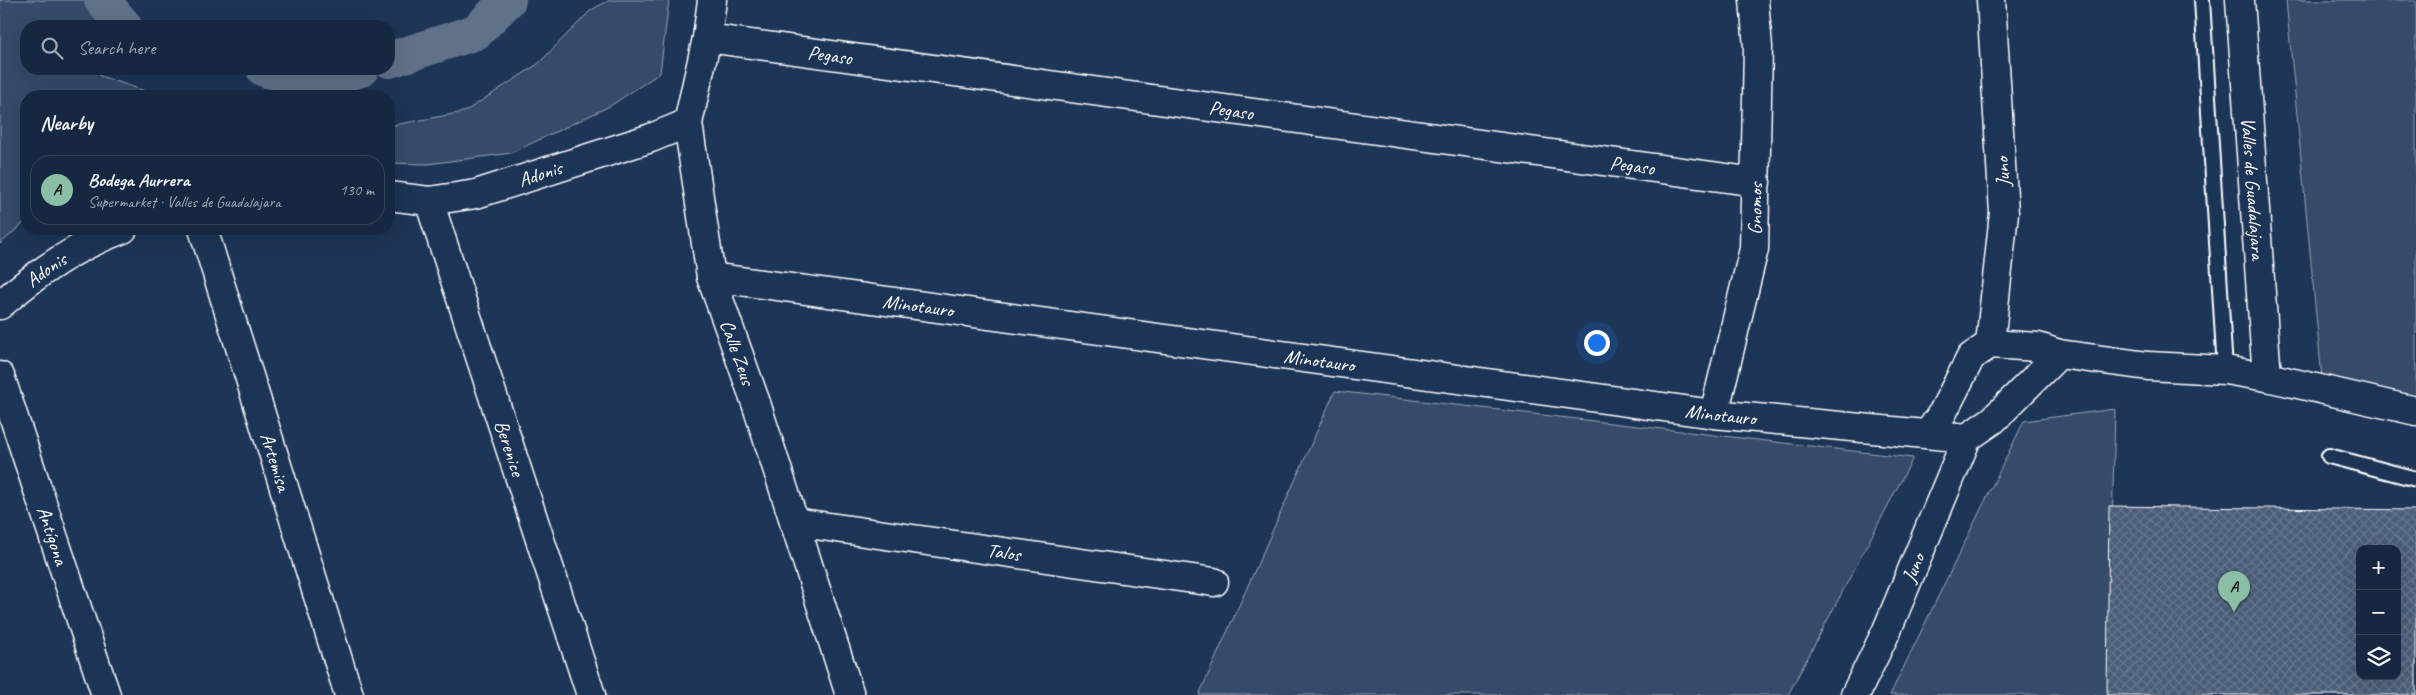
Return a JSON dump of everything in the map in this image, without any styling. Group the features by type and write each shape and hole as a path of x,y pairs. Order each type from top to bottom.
{"street":[{"name":"Calle Zeus","path":"712,0 707,38 688,123 711,277 756,403 850,695"},
{"name":"Gnomos","path":"1714,414 1754,249 1758,47 1754,0"},
{"name":"Juno","path":"1990,344 2004,213 1991,0"},
{"name":"Valles de Guadalajara","path":"2240,0 2267,376"},
{"name":"Pegaso","path":"707,38 1756,182"},
{"name":"Adonis","path":"395,197 429,201 476,194 650,138 688,123"},
{"name":"Berenice","path":"429,201 591,695"},
{"name":"Adonis","path":"0,305 36,275 88,242 107,235"},
{"name":"Artemisa","path":"205,235 349,695"},
{"name":"Minotauro","path":"711,277 1714,414 1928,434"},
{"path":"1928,434 1944,412 1971,357 1990,344 2038,347 2059,354 2148,366 2225,370 2267,376 2416,411"},
{"path":"1928,434 1967,438 1993,420 2059,354"},
{"name":"Antígona","path":"0,376 106,695"},
{"name":"Juno","path":"1855,695 1887,630 1967,438"},
{"name":"Talos","path":"794,522 1214,582"}],"lane":[{"path":"2202,0 2225,370"},
{"path":"2329,456 2416,479"}],"shaded area":[{"path":"0,0 122,0 126,3 119,20 20,20 20,75 100,75 142,90 20,90 20,226 0,244"},
{"path":"610,0 669,0 660,73 610,106 511,153 428,164 395,163 395,125 464,112 538,64 591,10"},
{"path":"2286,0 2416,0 2416,419 2324,399"},
{"path":"1335,391 1913,458 1788,695 1199,695"},
{"path":"2115,409 2108,695 1890,695 2024,421"}],"building":[{"path":"2109,506 2416,510 2416,695 2107,695"}],"waterway":[{"path":"102,0 119,20"},
{"path":"395,58 476,32 508,0"},
{"path":"287,75 318,83 343,75"}],"place":[{"name":"Bodega Aurrera","path":"2234,612"}]}
